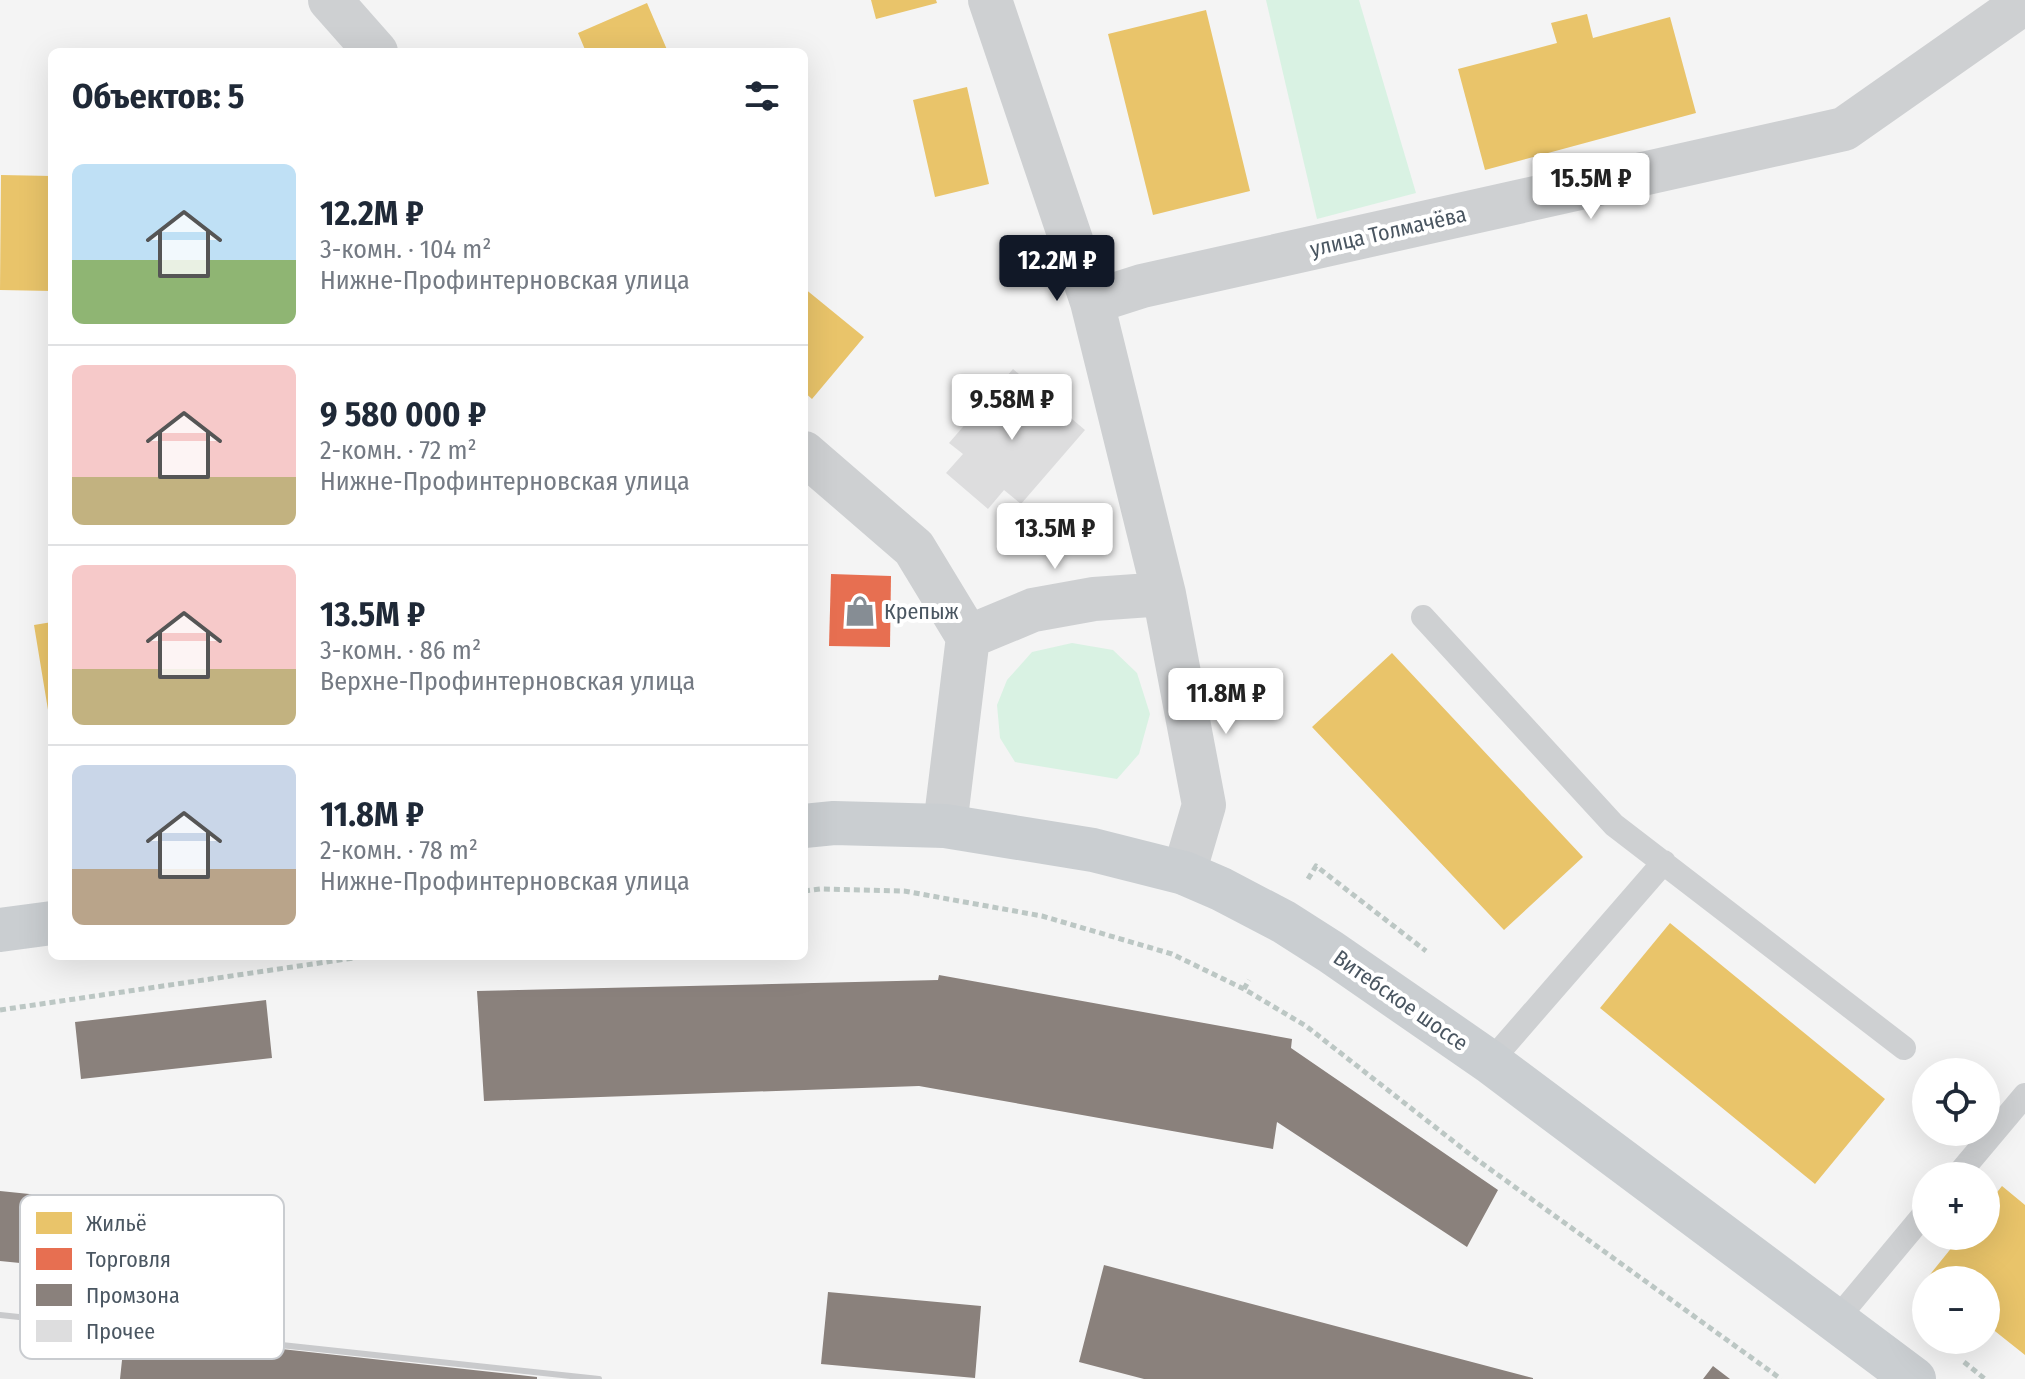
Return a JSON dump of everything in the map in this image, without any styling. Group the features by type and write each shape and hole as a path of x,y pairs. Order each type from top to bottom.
{"main road":[{"name":"Витебское шоссе","path":"808,826 834,823 945,826 1093,850 1184,873 1284,922 1490,1062 1914,1379"},
{"path":"0,930 48,924"}],"street":[{"path":"330,0 372,48"},
{"path":"990,0 1092,302 1164,594 1204,805 1184,873"},
{"name":"улица Толмачёва","path":"1092,302 1158,283 1844,129 2025,2"},
{"path":"808,456 914,548 968,637 945,826"},
{"path":"968,637 1033,610 1094,599 1164,594"}],"lane":[{"path":"1423,617 1614,825 1904,1048"},
{"path":"1490,1062 1664,862"},
{"path":"1969,1162 2025,1095"},
{"path":"1836,1320 1912,1229"}],"path":[{"path":"808,890 904,891 1042,916 1172,954 1244,989 1306,1026 1476,1159 1781,1379"},
{"path":"0,1010 340,960"},
{"path":"1244,989 1249,980"}],"green space":[{"path":"1266,0 1359,0 1416,193 1317,219"},
{"path":"1072,643 1113,650 1137,673 1150,714 1139,754 1117,779 1015,762 1000,738 997,705 1007,680 1032,652"}],"building: Жильё":[{"path":"871,0 936,0 937,3 876,19"},
{"path":"647,3 666,48 584,48 578,33"},
{"path":"1206,10 1250,191 1153,215 1108,34"},
{"path":"1587,14 1593,38 1670,17 1696,113 1485,170 1458,69 1557,43 1551,23"},
{"path":"967,87 989,184 935,197 913,100"},
{"path":"1,175 48,176 48,291 0,290"},
{"path":"808,291 864,337 812,399 808,396"},
{"path":"48,623 48,710 34,625"},
{"path":"1392,653 1583,857 1504,930 1312,727"},
{"path":"1670,923 1885,1099 1815,1184 1600,1008"},
{"path":"2002,1186 2025,1205 2025,1355 2000,1335 2000,1266 1937,1266 1950,1250 2000,1250"}],"building: Торговля":[{"name":"Крепыж","path":"831,574 891,576 890,647 829,646"}],"building: Промзона":[{"path":"939,975 1292,1039 1291,1048 1498,1190 1467,1247 1277,1122 1273,1149 919,1086 484,1101 477,991 938,980"},
{"path":"266,1000 272,1058 81,1079 75,1022"},
{"path":"0,1191 39,1195 20,1195 20,1263 0,1261"},
{"path":"1104,1265 1533,1379 1144,1379 1079,1362"},
{"path":"828,1292 981,1306 975,1378 821,1364"},
{"path":"284,1349 537,1377 537,1379 120,1379 122,1359 284,1359"},
{"path":"1713,1366 1730,1379 1703,1379"}],"building: Прочее":[{"path":"1013,369 1085,430 1021,504 1004,490 988,509 946,473 963,454 949,443"}],"railway":[{"path":"0,1315 20,1317"},
{"path":"284,1345 599,1379"}],"place":[{"name":"Крепыж","path":"860,611"}]}
